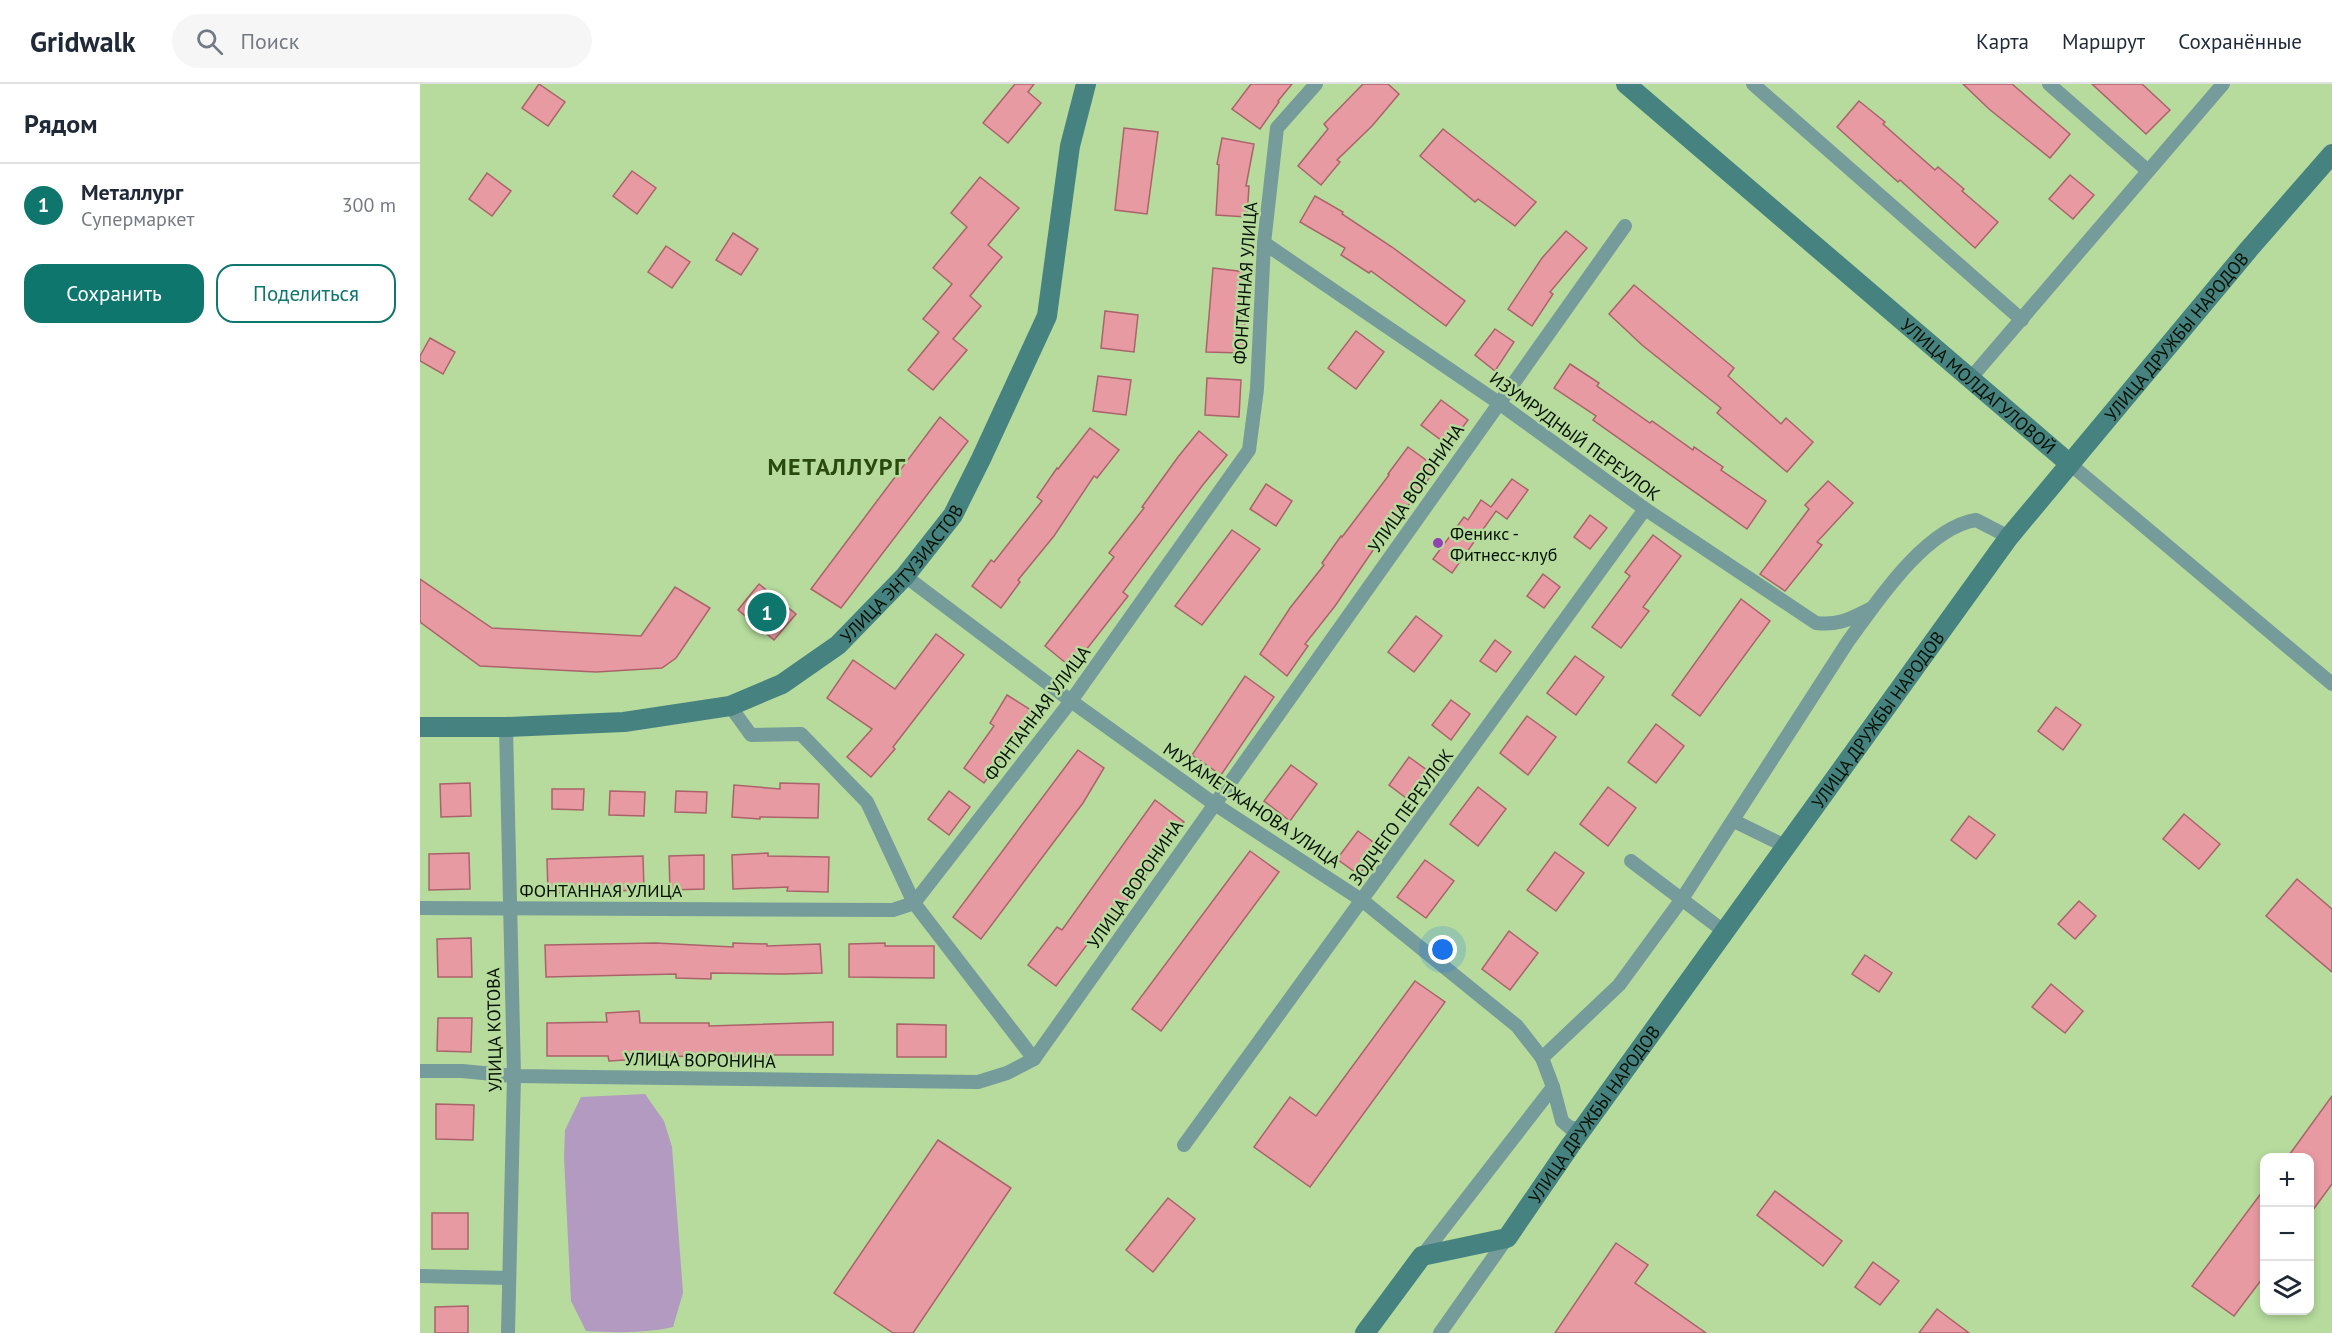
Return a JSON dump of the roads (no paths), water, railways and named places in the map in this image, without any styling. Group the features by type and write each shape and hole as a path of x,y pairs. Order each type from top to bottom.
{"street":[{"name":"УЛИЦА ЭНТУЗИАСТОВ","path":"420,726 506,727 624,722 729,706 782,684 838,645 905,576 952,515 981,459 1047,316 1070,146 1086,84"},
{"name":"ФОНТАННАЯ УЛИЦА","path":"420,909 893,910 914,903 1071,701 1249,450 1257,389 1264,243 1277,128 1316,84"},
{"name":"УЛИЦА МОЛДАГУЛОВОЙ","path":"1626,84 2070,464 2332,684"},
{"path":"2049,84 2147,170"},
{"path":"1970,379 2223,84"},
{"path":"1758,86 2022,320"},
{"name":"УЛИЦА ДРУЖБЫ НАРОДОВ","path":"1507,1238 1581,1130 2009,537 2249,249 2332,154"},
{"name":"УЛИЦА ВОРОНИНА","path":"420,1071 462,1071 514,1076 978,1082 1007,1073 1034,1059 1624,226"},
{"name":"ИЗУМРУДНЫЙ ПЕРЕУЛОК","path":"1264,243 1499,403 1645,509 1816,623 1830,625 1843,622 1874,607"},
{"name":"ЗОДЧЕГО ПЕРЕУЛОК","path":"1184,1145 1645,509"},
{"path":"1542,1058 1619,984 1682,900 1847,643 1921,551 1952,527 1976,520 2009,537"},
{"name":"МУХАМЕТЖАНОВА УЛИЦА","path":"905,576 1071,701 1214,803 1363,900 1517,1026 1542,1058 1562,1121 1569,1127 1581,1130"},
{"path":"729,706 751,735 801,734 867,802 914,903 1034,1059"},
{"name":"УЛИЦА КОТОВА","path":"506,727 514,1076 508,1333"},
{"path":"1734,821 1787,847"},
{"path":"1631,861 1725,932"},
{"path":"1365,1333 1553,1087"},
{"path":"1422,1256 1507,1238"},
{"path":"1440,1333 1507,1238"},
{"path":"420,1276 509,1278"}],"place":[{"name":"Феникс - Фитнесс-клуб","path":"1438,543"},
{"name":"Металлург","path":"767,612"}],"district":[{"name":"МЕТАЛЛУРГ","path":"837,466"}]}
